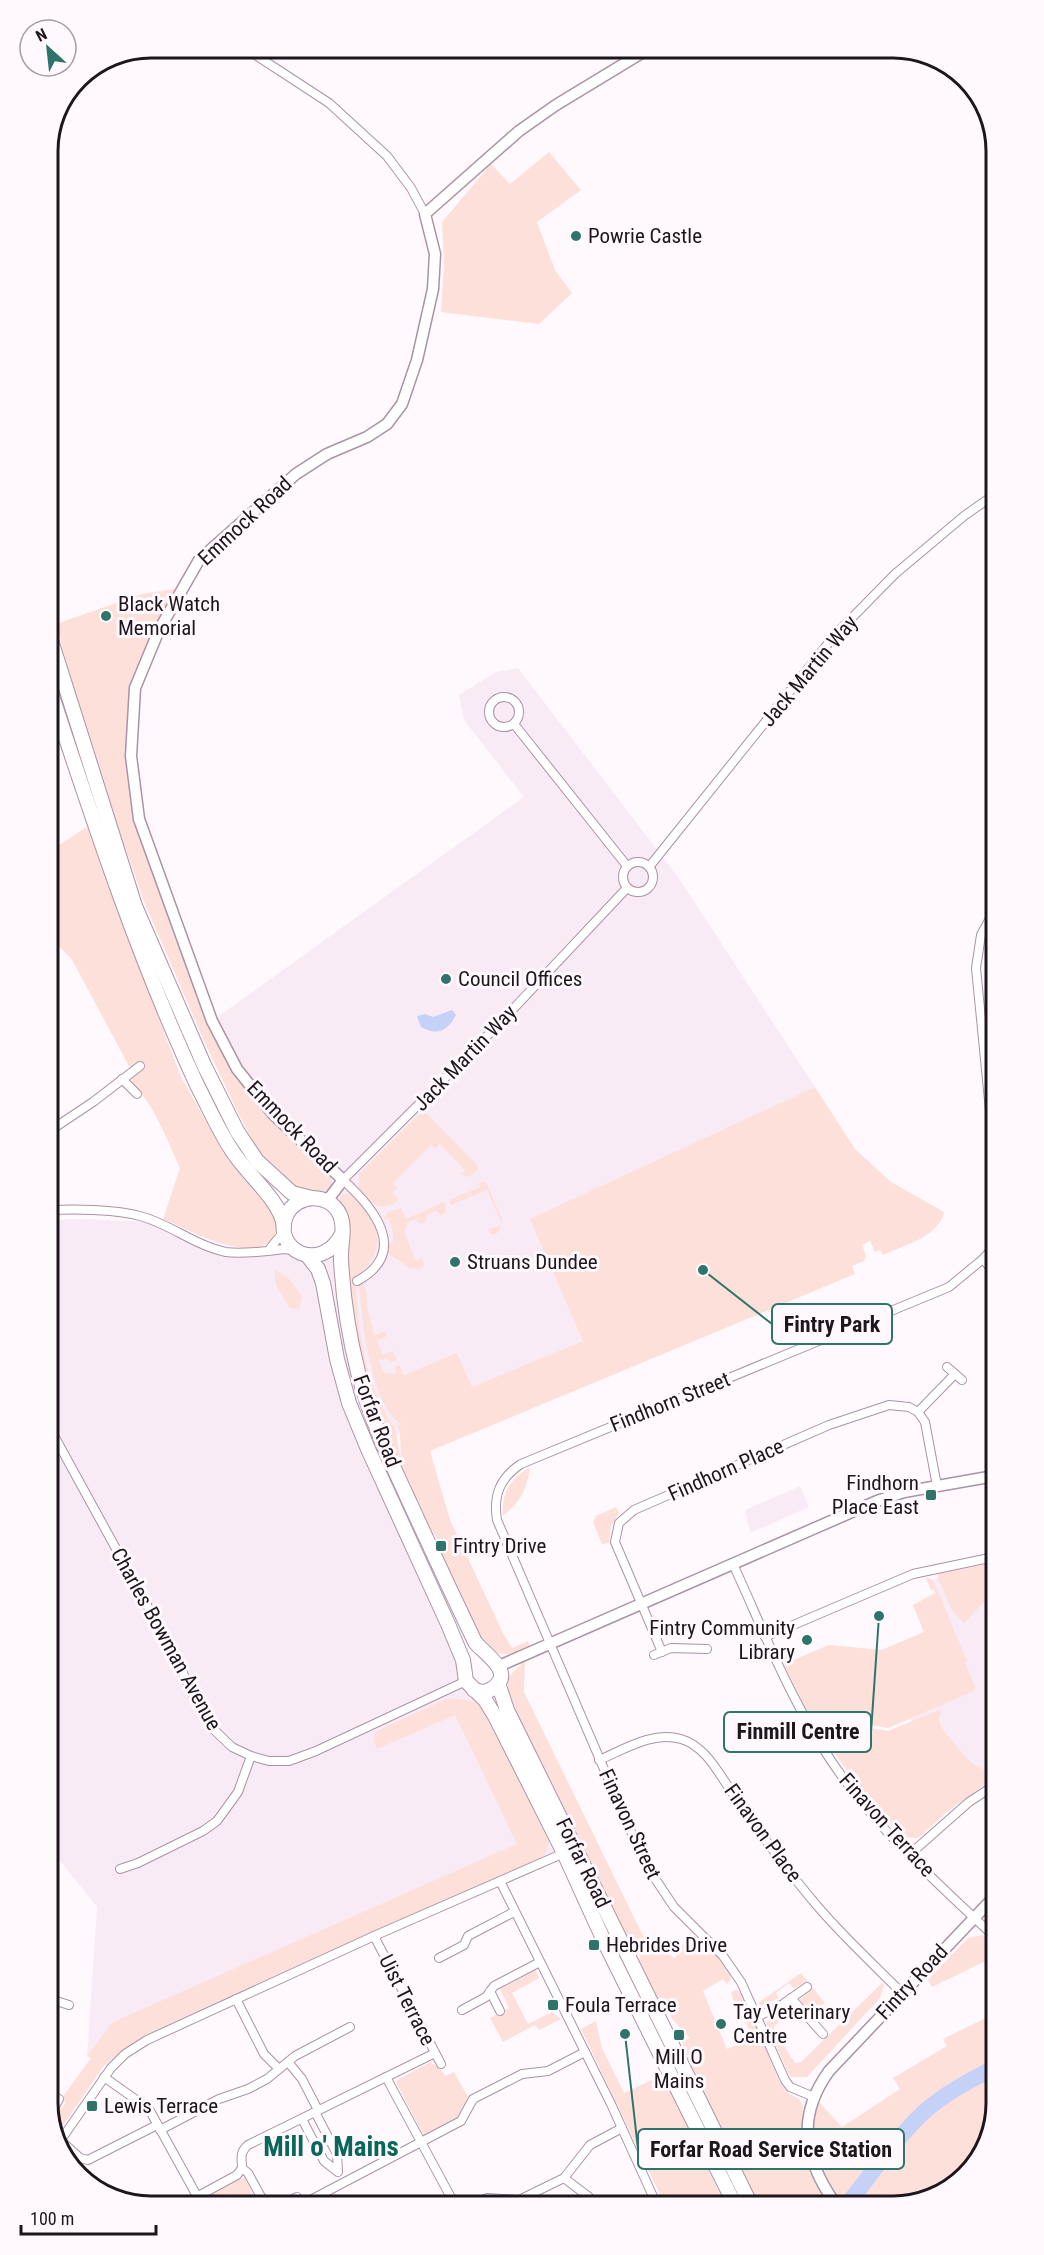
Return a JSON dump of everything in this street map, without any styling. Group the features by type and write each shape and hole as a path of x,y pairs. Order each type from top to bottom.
{"highway":[{"path":"59,665 135,906 204,1065 237,1131 257,1161 292,1193 327,1201 340,1215 342,1234 329,1251 319,1255 302,1253 289,1243 283,1217 230,1148 174,1033 95,826 59,717"},
{"path":"284,1228 285,1218 295,1203 312,1198"},
{"name":"Forfar Road","path":"342,1234 341,1259 349,1331 367,1405 387,1454 475,1642 495,1662"},
{"name":"Forfar Road","path":"302,1253 318,1269 323,1283 337,1359 350,1403 368,1449 448,1624 463,1660 468,1681 485,1700 495,1716 731,2196"},
{"path":"476,1657 495,1662 501,1672 498,1683 485,1692 468,1681 468,1663 476,1657"},
{"name":"Forfar Road","path":"498,1683 507,1710 747,2196"}],"street":[{"name":"Emmock Road","path":"262,59 329,103 387,156 411,188 425,213 435,254 433,289 417,360 402,404 387,424 367,437 327,454 296,474 199,560 159,630 135,688 131,756 139,819 212,1020 237,1069 273,1114 375,1213 384,1241 382,1255 367,1275 357,1281"},
{"path":"425,213 519,131 556,105 632,59"},
{"name":"Jack Martin Way","path":"327,1201 343,1180 499,1024 627,888 639,893 648,889 653,877 649,867 835,635 895,574 964,516 986,501"},
{"path":"505,697 517,704 519,716 514,724 501,727 492,721 489,710 495,700 505,697"},
{"path":"514,724 627,866"},
{"path":"627,888 622,878 627,866 636,862 649,867"},
{"path":"986,926 981,935 976,968 986,1070"},
{"path":"59,1124 140,1066"},
{"path":"122,1079 137,1094"},
{"path":"59,1210 138,1215 162,1223 224,1251 243,1253 284,1249 302,1253"},
{"path":"268,1251 284,1228"},
{"name":"Findhorn Street","path":"549,1644 497,1520 496,1495 501,1482 511,1471 521,1464 949,1287 986,1256"},
{"path":"983,1259 986,1263"},
{"path":"948,1367 962,1380"},
{"path":"937,1486 925,1422 918,1412 955,1374"},
{"name":"Findhorn Place","path":"641,1604 615,1542 619,1523 625,1516 829,1425 889,1405 909,1407 918,1412"},
{"name":"Charles Bowman Avenue","path":"59,1445 176,1658 206,1719 220,1738 250,1756 269,1761 289,1761 316,1751 468,1681"},
{"path":"495,1662 549,1644 877,1501 904,1492 986,1477"},
{"path":"765,1637 913,1574 986,1559"},
{"name":"Finavon Terrace","path":"733,1564 790,1691 822,1746 867,1808 909,1855 986,1929"},
{"path":"641,1604 658,1653 670,1648 707,1649"},
{"name":"Finavon Street","path":"549,1644 644,1862 657,1885 674,1907 723,1956 741,1982 790,2087 814,2097"},
{"name":"Finavon Place","path":"599,1760 649,1738 683,1739 698,1748 711,1762 775,1853 818,1908 902,1993"},
{"path":"120,1869 138,1863 203,1831 217,1821 238,1792 250,1756"},
{"path":"909,1855 969,1802 986,1791"},
{"path":"64,2136 104,2078 125,2054 147,2040 374,1936 564,1853"},
{"path":"500,1881 622,2128 653,2196"},
{"name":"Fintry Road","path":"831,2196 814,2170 807,2141 808,2120 820,2084 829,2071 986,1905"},
{"path":"439,1958 464,1945 468,1936 514,1912"},
{"name":"Uist Terrace","path":"374,1936 441,2064"},
{"path":"462,2010 486,1997 494,1986 540,1962"},
{"path":"757,2017 807,1988"},
{"path":"490,1991 500,2011"},
{"path":"791,1998 824,2034"},
{"path":"236,1999 264,2054 279,2069"},
{"path":"59,2002 69,2005"},
{"path":"70,2149 80,2158 88,2160 219,2099 248,2089 267,2079 295,2056 350,2027"},
{"path":"323,2196 461,2121 473,2099 522,2074 548,2071 585,2052"},
{"path":"261,2196 248,2173 242,2168 240,2156 242,2150 248,2145 435,2053"},
{"path":"288,2062 302,2079 337,2154 338,2172"},
{"path":"386,2077 450,2196"},
{"path":"104,2078 149,2109 197,2196 237,2175 242,2168"},
{"path":"302,2119 324,2161 338,2172 344,2183"},
{"path":"530,2196 564,2178 590,2145 622,2128"},
{"path":"564,2178 588,2196"}],"shaded area":[{"path":"549,152 581,190 537,222 555,270 572,293 539,324 441,312 444,265 442,222 491,164 510,184"},
{"path":"175,589 154,628 138,670 133,806 235,1072 331,1177 333,1187 325,1196 302,1191 265,1162 239,1115 204,1041 143,899 89,743 59,635 59,623 142,594"},
{"path":"518,668 678,877 815,1087 531,1219 584,1341 472,1387 475,1396 397,1427 400,1434 368,1449 465,1673 564,1853 148,2040 111,2068 87,2056 97,1907 59,1860 59,1220 162,1223 224,1250 268,1251 286,1236 307,1255 342,1234 331,1204 349,1186 237,1069 212,1021 524,797 464,720 459,695 496,672"},
{"path":"87,827 181,1077 228,1160 267,1205 277,1224 274,1237 264,1246 236,1247 220,1243 163,1219 180,1168 154,1113 132,1083 132,1077 143,1068 139,1062 130,1068 71,958 59,947 59,845"},
{"path":"815,1087 855,1149 891,1182 944,1212 941,1220 936,1228 920,1239 883,1255 880,1250 875,1252 870,1241 862,1245 866,1256 864,1261 852,1266 855,1274 430,1451 450,1520 503,1633 512,1648 528,1641 530,1646 512,1654 489,1650 471,1627 448,1575 436,1537 420,1514 378,1418 365,1382 353,1327 348,1275 349,1226 338,1203 342,1195 350,1193 367,1211 377,1234 376,1251 373,1258 355,1276 359,1326 371,1382 388,1419 395,1428 401,1459 400,1434 397,1426 402,1424 391,1415 376,1382 366,1340 359,1286 363,1284 366,1290 374,1335 385,1331 387,1336 377,1341 383,1355 393,1351 397,1360 392,1362 387,1358 379,1361 384,1373 395,1374 396,1366 399,1365 404,1375 457,1353 472,1387 583,1341 530,1219"},
{"path":"426,1113 478,1166 475,1173 467,1177 461,1174 465,1170 440,1144 435,1149 431,1145 392,1184 397,1188 392,1193 398,1198 396,1203 383,1206 374,1204 359,1188 359,1174 418,1115"},
{"path":"479,1183 487,1184 502,1220 501,1223 487,1190 451,1205 449,1200 480,1187"},
{"path":"444,1202 446,1209 444,1214 441,1215 435,1211 427,1215 426,1221 420,1224 415,1219 407,1223 404,1231 416,1261 422,1258 424,1265 419,1269 409,1268 388,1253 388,1243 393,1242 393,1232 389,1218 384,1219 388,1212 401,1208 406,1219"},
{"path":"501,1224 499,1232 491,1235 488,1230"},
{"path":"275,1269 289,1279 302,1296 299,1309 290,1308 281,1294 275,1280"},
{"path":"530,1468 522,1495 503,1516 505,1494 508,1488 517,1476"},
{"path":"800,1486 809,1507 750,1533 745,1510"},
{"path":"616,1507 619,1513 611,1526 609,1543 602,1544 593,1522 596,1516"},
{"path":"986,1565 986,1776 910,1719 888,1728 858,1660 924,1632 913,1605 935,1593 934,1589 931,1590 926,1577 933,1580 938,1574"},
{"path":"986,1565 986,1600 964,1623 953,1612 938,1574"},
{"path":"926,1577 933,1580 967,1661 965,1663 975,1687 974,1691 888,1728 862,1724 827,1742 807,1711 784,1664 829,1645 882,1650 924,1632 913,1605 935,1593 934,1589 931,1590"},
{"path":"525,1661 524,1692 645,1940 675,1958 690,1932 726,1967 731,1980 727,1984 723,1979 703,1991 727,2049 752,2038 739,2005 734,2002 731,1992 736,1990 741,1992 779,2080 785,2091 799,2099 803,2106 801,2142 806,2166 824,2196 754,2196 689,2065 682,2042 690,2038 673,2020 661,2001 658,2002 638,1959 641,1957 635,1951 622,1927 510,1703 508,1684 514,1671"},
{"path":"454,1698 475,1702 487,1716 549,1842 546,1852 540,1859 373,1931 155,2030 105,2064 64,2124 61,2125 59,2111 66,2102 61,2099 91,2058 87,2056 113,2022 517,1844 455,1715 377,1749 373,1739 377,1731 444,1700"},
{"path":"941,1709 939,1719 942,1729 970,1762 986,1771 986,1784 948,1811 918,1838 901,1837 869,1801 828,1744 863,1727 888,1731"},
{"path":"983,1935 986,1938 986,1961 932,1987 928,1980 968,1938"},
{"path":"535,1969 539,1978 512,1993 528,2024 552,2012 561,2019 539,2030 535,2025 503,2042 490,2018 509,2008 499,1987"},
{"path":"801,1973 825,2003 812,2015 800,2000 809,1991 804,1982 794,1989 789,1983 776,1993 779,1998 762,2006 758,2003"},
{"path":"882,1983 884,1985 880,1998 807,2077 790,2077 766,2023 770,2018 785,2011 787,2013 774,2027 795,2063 801,2062"},
{"path":"986,2018 985,2116 981,2134 973,2150 949,2177 923,2192 905,2196 837,2196 816,2155 814,2130 819,2102 842,2127 900,2089 893,2078 947,2046 943,2039"},
{"path":"596,2021 602,2048 624,2093 660,2076 665,2078 721,2196 661,2196 581,2029"},
{"path":"430,2062 440,2068 445,2076 454,2072 468,2097 459,2117 424,2136 397,2080"},
{"path":"244,2177 254,2196 209,2196"}],"water":[{"path":"452,1010 456,1015 453,1020 446,1028 437,1031 421,1027 417,1016 425,1014 433,1017"}],"waterway":[{"path":"854,2196 894,2144 924,2112 949,2093 986,2072"}],"place":[{"name":"Powrie Castle","path":"576,236"},
{"name":"Black Watch Memorial","path":"106,616"},
{"name":"Council Offices","path":"446,979"},
{"name":"Struans Dundee","path":"455,1262"},
{"name":"Fintry Park","path":"703,1270"},
{"name":"Findhorn Place East","path":"931,1495"},
{"name":"Fintry Drive","path":"441,1546"},
{"name":"Finmill Centre","path":"879,1616"},
{"name":"Fintry Community Library","path":"807,1640"},
{"name":"Hebrides Drive","path":"594,1945"},
{"name":"Foula Terrace","path":"553,2005"},
{"name":"Tay Veterinary Centre","path":"721,2024"},
{"name":"Forfar Road Service Station","path":"625,2034"},
{"name":"Mill O Mains","path":"679,2035"},
{"name":"Lewis Terrace","path":"92,2106"}],"district":[{"name":"Mill o' Mains","path":"331,2147"}]}
